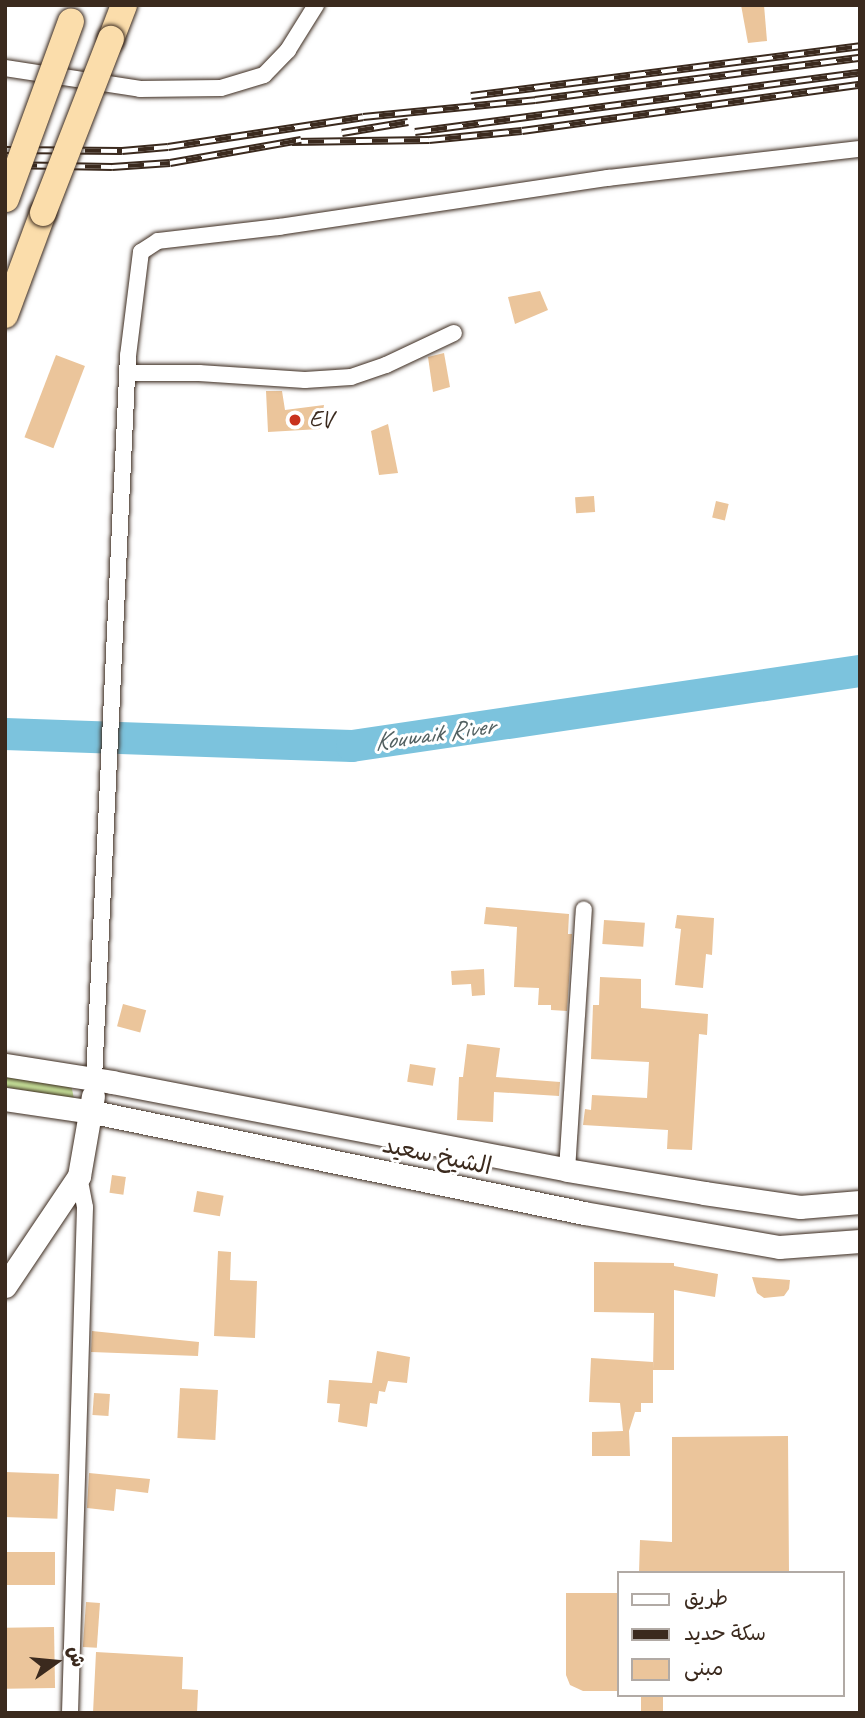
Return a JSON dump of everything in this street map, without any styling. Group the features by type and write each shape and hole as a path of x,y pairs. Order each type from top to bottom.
{"highway":[{"path":"5,314 124,5"},
{"path":"5,199 74,13"}],"main road":[{"name":"الشيخ سعيد","path":"5,1065 94,1079 567,1170 800,1207 860,1202"},
{"path":"5,1286 79,1176 93,1112 94,1079"},
{"name":"الشيخ سعيد","path":"5,1099 93,1112 584,1213 779,1247 860,1241"}],"street":[{"path":"5,68 140,89 221,89 264,75 288,50 316,5"},
{"path":"94,1079 127,373 141,252 158,241 279,227 608,178 860,149"},
{"path":"127,373 199,373 305,380 351,377 386,365 454,333"},
{"path":"567,1170 584,910"},
{"path":"70,1713 85,1207 79,1176"}],"green space":[{"path":"5,1074 71,1084 74,1099 5,1087"}],"building":[{"path":"741,5 764,5 767,41 748,43"},
{"path":"540,291 548,310 515,324 508,297"},
{"path":"444,353 450,387 433,392 428,357"},
{"path":"56,355 85,366 53,448 24,437"},
{"name":"EV","path":"266,391 282,391 285,410 324,405 320,429 268,432"},
{"name":"EV","path":"388,424 398,473 379,475 371,431"},
{"path":"594,496 595,512 576,513 575,497"},
{"path":"716,501 729,504 725,520 712,518"},
{"path":"486,907 569,914 568,934 572,934 567,1011 551,1010 551,1005 538,1005 539,988 514,987 517,927 484,924"},
{"path":"677,915 714,918 712,955 706,954 703,988 675,985 681,929 675,928"},
{"path":"604,920 645,923 643,947 602,944"},
{"path":"484,969 485,995 472,996 471,984 452,985 451,971"},
{"path":"600,977 641,979 641,1008 708,1014 707,1035 699,1034 692,1150 667,1149 668,1130 583,1125 585,1109 591,1110 592,1095 647,1098 649,1062 591,1059 593,1005 599,1005"},
{"path":"123,1004 146,1010 140,1032 117,1026"},
{"path":"467,1044 500,1048 496,1077 560,1082 559,1096 494,1092 493,1122 457,1120 459,1077 463,1077"},
{"path":"410,1064 436,1068 433,1086 407,1082"},
{"path":"112,1175 126,1177 123,1195 109,1193"},
{"path":"197,1191 224,1196 220,1216 193,1212"},
{"path":"218,1251 231,1252 230,1280 257,1281 255,1338 214,1336"},
{"path":"594,1262 674,1263 674,1266 718,1274 715,1297 674,1290 674,1370 653,1370 654,1313 594,1312"},
{"path":"752,1277 790,1280 789,1289 784,1296 764,1298 757,1293"},
{"path":"92,1331 199,1342 198,1356 91,1352"},
{"path":"377,1351 410,1357 407,1383 388,1381 385,1392 379,1391 377,1404 370,1403 367,1427 338,1422 340,1404 327,1403 329,1380 372,1383"},
{"path":"591,1358 653,1362 653,1403 641,1403 641,1412 635,1412 629,1431 630,1456 592,1456 592,1432 623,1431 620,1403 589,1402"},
{"path":"180,1388 218,1390 215,1440 177,1438"},
{"path":"94,1393 110,1394 108,1416 92,1415"},
{"path":"788,1436 789,1571 639,1571 640,1540 672,1542 672,1437"},
{"path":"5,1472 59,1474 57,1519 5,1517"},
{"path":"89,1473 150,1479 148,1493 116,1489 114,1511 87,1508"},
{"path":"5,1552 55,1552 55,1585 5,1585"},
{"path":"566,1593 616,1593 616,1691 583,1691 570,1685 566,1675"},
{"path":"86,1602 100,1603 97,1648 83,1647"},
{"path":"54,1627 55,1688 6,1689 5,1628"},
{"path":"96,1652 183,1657 182,1689 198,1690 197,1713 93,1713"},
{"path":"641,1697 663,1697 663,1713 641,1713"}],"waterway":[{"name":"Kouwaik River","path":"5,734 352,746 860,671"}],"railway":[{"path":"471,96 860,46"},
{"path":"5,150 122,151 168,147 363,117 535,100 860,58"},
{"path":"415,132 860,73"},
{"path":"292,142 429,140 522,131 860,85"},
{"path":"342,133 408,122"},
{"path":"5,165 112,167 170,163 301,140"}],"place":[{"name":"EV","path":"295,420"}]}
